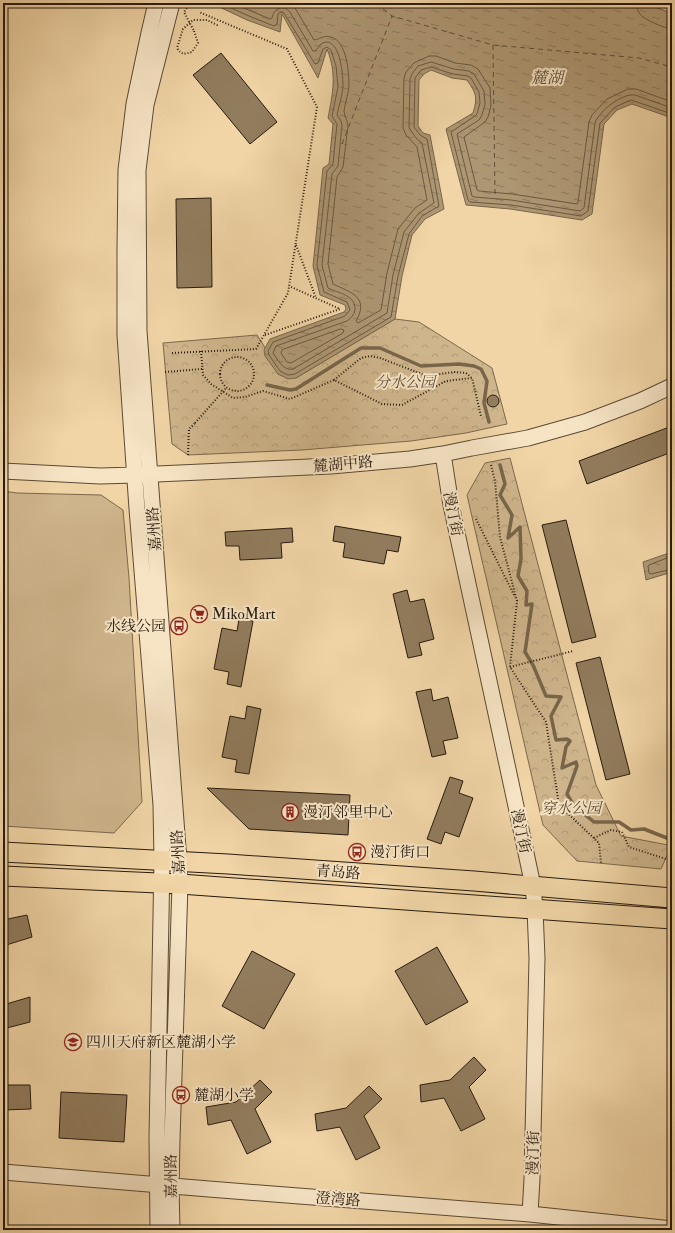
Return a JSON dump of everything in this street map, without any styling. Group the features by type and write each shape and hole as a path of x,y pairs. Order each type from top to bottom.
{"main road":[{"name":"青岛路","path":"3,852 171,861 474,881 672,898"},
{"name":"青岛路","path":"3,876 171,884 672,919"}],"street":[{"path":"143,475 125,335 124,249 126,170 134,104 156,3"},
{"path":"143,475 139,331 138,170 146,105 172,3"},
{"name":"麓湖中路","path":"3,471 93,476 143,475 331,466 410,459 528,438 585,422 640,401 672,386"},
{"name":"漫汀街","path":"442,454 451,505 536,909 537,958 530,1214"},
{"name":"嘉州路","path":"143,475 171,861 164,1185 158,1230"},
{"name":"澄湾路","path":"3,1172 530,1214 672,1229"},
{"name":"嘉州路","path":"164,1185 172,1230"}],"path":[{"path":"190,3 184,12 187,19 191,25 198,43 192,52 185,54 180,53 177,48 183,29 188,25 193,20 207,20 219,26"},
{"path":"172,353 256,348 264,335 288,293 316,108 287,49 199,12"},
{"path":"296,243 316,298"},
{"path":"264,335 340,308 289,286"},
{"path":"201,351 203,375 211,384 233,398 245,397 263,391 290,399 334,380 361,358 370,356 380,358 427,376 454,372 466,373 472,378 481,416"},
{"path":"240,357 250,362 253,367 254,378 248,388 237,392 226,388 220,378 220,372 225,362 229,359 240,357"},
{"path":"165,372 202,368"},
{"path":"334,380 382,404 402,405 446,381 472,378"},
{"path":"188,455 190,429 226,388"},
{"path":"491,465 495,481 500,536 518,601 510,667 546,722 560,805 599,843 601,863"},
{"path":"476,519 518,601"},
{"path":"510,667 573,652"},
{"path":"594,838 611,830 622,832 629,847 672,861"}],"green space":[{"path":"646,3 672,3 672,14"},
{"name":"分水公园","path":"395,319 419,322 492,368 507,424 466,433 411,441 302,450 188,455 172,444 163,343 257,335 278,368 296,378"},
{"name":"穿水公园","path":"510,458 596,785 621,836 668,845 670,849 661,869 577,861 543,825 467,495 485,463"},
{"path":"3,491 17,493 101,495 123,510 129,578 142,802 114,833 3,826"}],"water":[{"name":"麓湖","path":"211,3 646,3 672,14 672,118 632,104 617,110 604,124 592,214 582,220 510,209 466,205 446,129 473,113 476,99 475,95 467,80 452,78 431,70 424,74 419,80 418,126 423,133 430,135 444,209 425,219 412,235 402,276 395,319 296,378 288,379 278,374 265,356 264,350 270,339 344,312 346,309 345,305 320,295 313,266 323,168 329,164 333,124 328,118 333,91 332,67 327,49 318,78 282,14 280,32 247,20"},
{"path":"672,552 672,572 646,580 643,562"}],"building":[{"path":"221,53 277,122 250,144 193,75"},
{"path":"211,198 212,287 177,288 176,199"},
{"path":"493,395 497,397 499,401 497,405 493,407 489,405 487,401 489,397"},
{"path":"672,426 672,452 587,484 579,461"},
{"path":"566,520 596,637 572,643 542,525"},
{"path":"335,526 401,537 398,552 387,550 384,564 343,557 345,543 333,541"},
{"path":"292,528 293,542 281,543 282,558 240,560 239,546 226,546 225,532"},
{"path":"407,590 410,602 424,599 434,639 419,643 422,655 408,658 393,594"},
{"path":"239,619 253,621 241,687 227,684 229,672 214,669 222,628 237,631"},
{"path":"600,657 630,774 606,780 576,663"},
{"path":"431,689 433,701 448,697 458,738 443,741 446,754 432,757 416,692"},
{"path":"247,706 261,709 249,774 235,772 237,760 222,757 230,716 245,719"},
{"path":"450,777 463,781 459,793 473,798 459,837 445,832 441,844 427,839"},
{"name":"漫汀邻里中心","path":"207,788 350,795 348,835 249,829"},
{"path":"27,915 32,937 3,946 3,920"},
{"path":"437,947 468,1002 426,1025 395,971"},
{"path":"252,951 295,974 264,1029 222,1006"},
{"path":"30,997 30,1022 3,1029 3,1005"},
{"path":"474,1057 486,1070 469,1087 485,1119 461,1131 444,1098 421,1102 420,1085 450,1080"},
{"path":"260,1080 272,1092 255,1109 271,1142 247,1154 231,1120 208,1125 206,1107 236,1102"},
{"path":"3,1085 30,1085 31,1109 3,1110"},
{"path":"369,1086 382,1099 364,1116 380,1148 356,1160 340,1127 317,1131 315,1114 346,1108"},
{"path":"61,1092 127,1095 124,1142 59,1138"}],"waterway":[{"path":"267,385 290,390 296,389 361,348 380,348 421,366 459,364 474,366 481,369 487,381 484,403 489,422"},
{"path":"500,465 505,484 500,495 512,515 508,538 520,527 521,559 518,576 527,591 526,605 532,604 525,652 533,665 546,696 561,697 551,716 556,740 567,739 570,741 566,747 562,768 576,762 577,766 567,794 574,806 594,822 619,822 631,830 644,829 672,840"}],"ferry route":[{"path":"376,3 392,16 493,45 639,58 672,67"},
{"path":"342,144 392,16"},
{"path":"493,45 495,195"}],"place":[{"name":"MikoMart","path":"199,614"},
{"name":"水线公园","path":"179,626"},
{"name":"漫汀邻里中心","path":"290,812"},
{"name":"漫汀街口","path":"357,852"},
{"name":"四川天府新区麓湖小学","path":"73,1042"},
{"name":"麓湖小学","path":"181,1095"}]}
